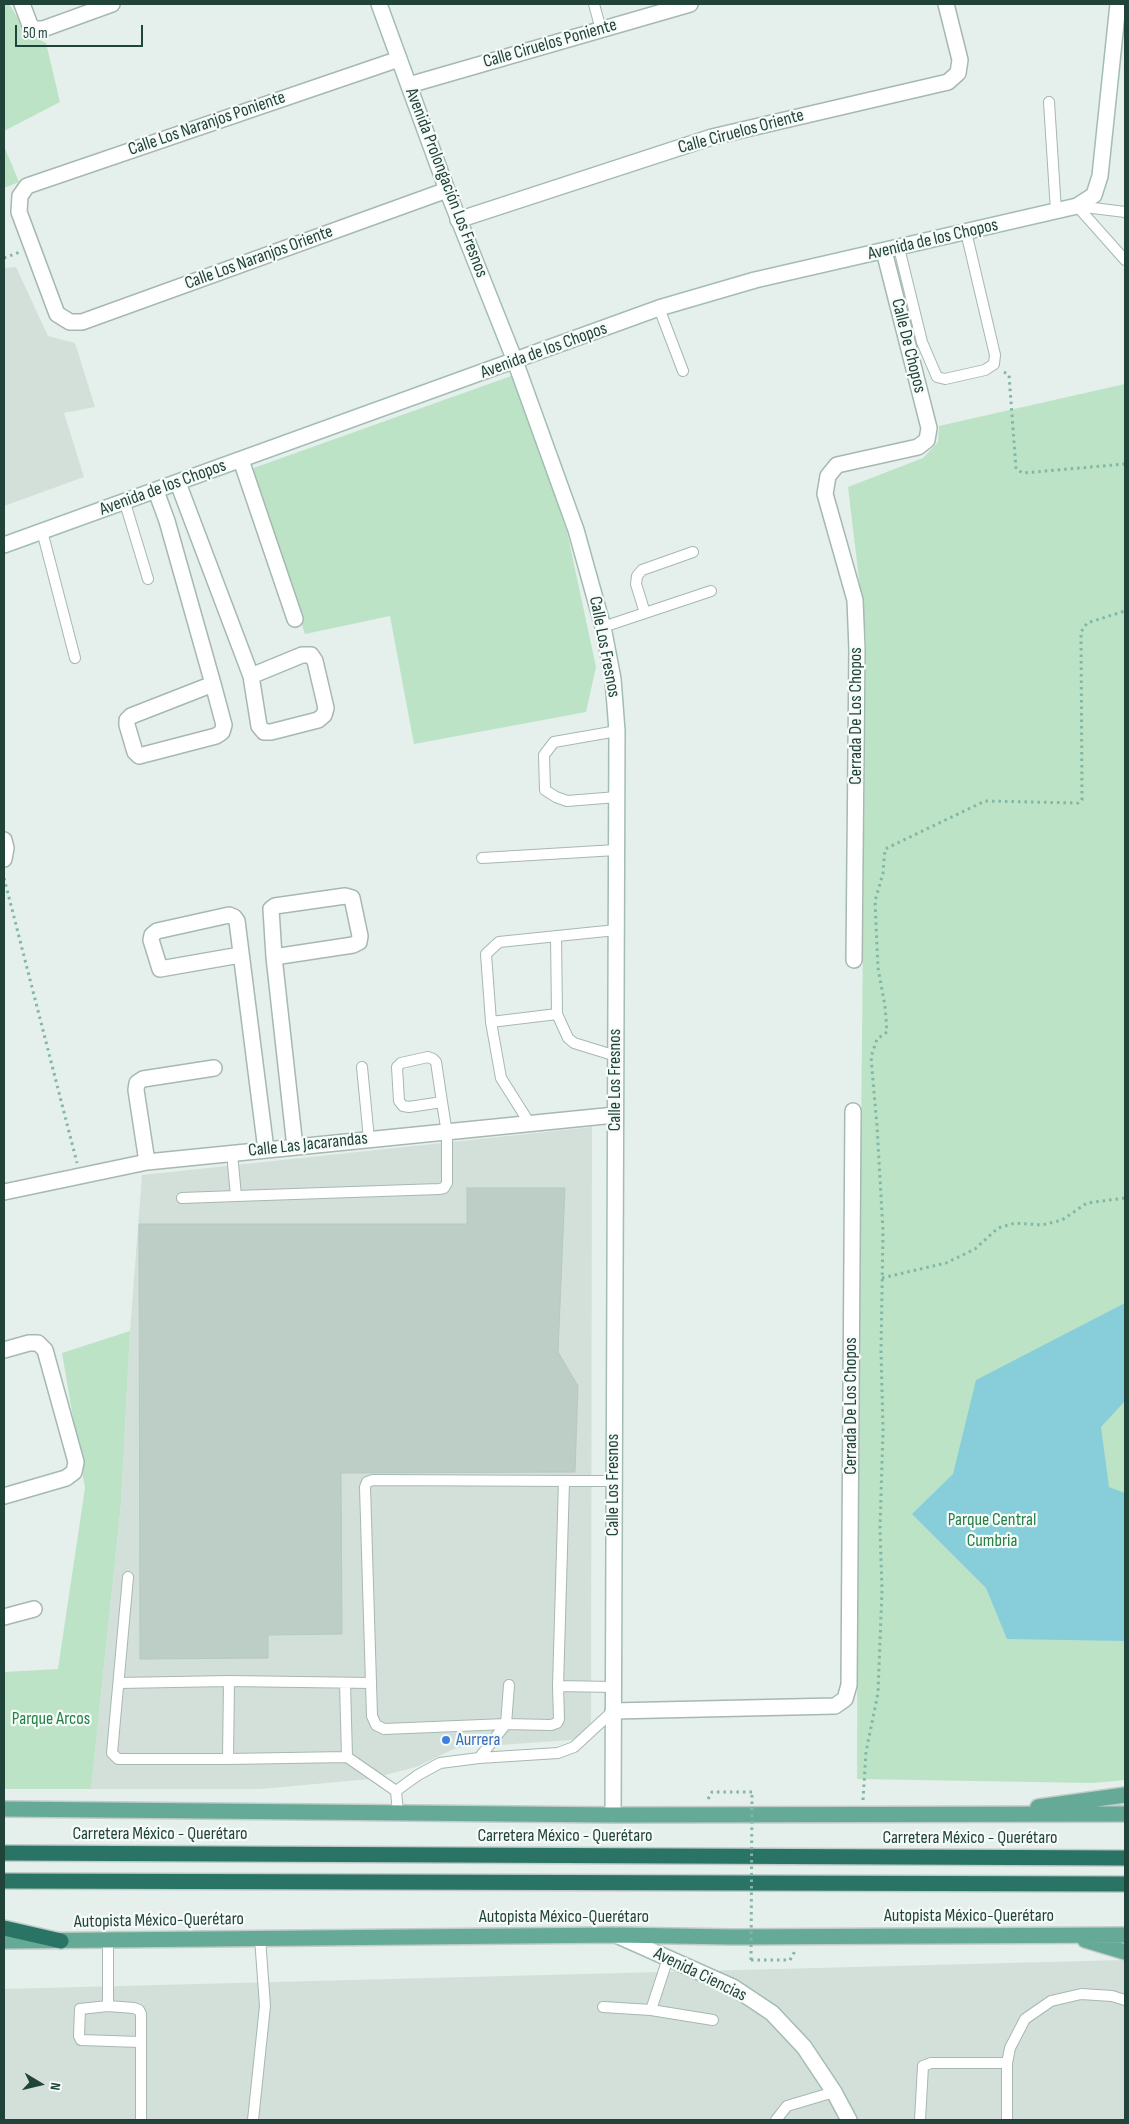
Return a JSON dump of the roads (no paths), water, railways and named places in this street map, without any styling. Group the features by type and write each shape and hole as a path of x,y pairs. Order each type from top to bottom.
{"highway":[{"name":"Carretera México - Querétaro","path":"4,1853 1125,1858"},
{"path":"4,1881 1125,1884"},
{"path":"4,1928 61,1941"}],"main road":[{"path":"977,1816 1125,1795"},
{"path":"4,1809 613,1815 977,1816 1125,1814"},
{"path":"1059,1934 1125,1952"},
{"name":"Autopista México-Querétaro","path":"4,1940 616,1935 732,1937 1125,1935"}],"street":[{"path":"22,4 30,25 35,30 112,4"},
{"name":"Avenida Prolongación Los Fresnos","path":"379,4 458,220 515,361"},
{"name":"Calle Ciruelos Poniente","path":"409,85 690,4"},
{"name":"Calle Ciruelos Oriente","path":"458,220 712,137 948,82 958,73 960,60 946,4"},
{"name":"Avenida de los Chopos","path":"4,545 125,503 659,308 755,280 1077,206 1094,195 1100,176 1118,4"},
{"name":"Calle Los Naranjos Poniente","path":"70,322 57,314 19,212 20,196 27,186 399,59"},
{"name":"Calle Los Naranjos Oriente","path":"70,322 82,322 447,190"},
{"name":"Calle De Chopos","path":"828,476 837,465 918,447 927,440 929,428 884,251"},
{"name":"Calle Los Fresnos","path":"515,361 576,530 603,627 613,679 617,731 613,1815"},
{"path":"241,460 295,619"},
{"name":"Cerrada De Los Chopos","path":"828,476 825,494 855,600 857,649 854,960"},
{"path":"178,483 251,676 259,726 264,732 271,732 318,720 324,715 326,708 315,661 311,655 302,655 251,676"},
{"path":"156,491 167,521 213,684 224,726 222,732 216,736 139,756 135,752 127,725 127,720 131,716 213,684"},
{"path":"4,840 6,848 4,858"},
{"path":"274,957 353,945 359,942 360,936 352,898 345,896 275,906 270,909 274,957 294,1147"},
{"path":"240,955 160,969 151,940 152,935 157,931 228,915 234,917 237,921 266,1150"},
{"path":"147,1162 136,1090 137,1083 143,1079 214,1068"},
{"name":"Cerrada De Los Chopos","path":"613,1711 834,1706 845,1699 849,1685 853,1111"},
{"name":"Calle Las Jacarandas","path":"4,1192 80,1174 147,1162 615,1115"},
{"path":"4,1350 29,1343 38,1343 45,1350 76,1462 74,1472 66,1478 4,1496"},
{"path":"4,1617 34,1610"},
{"name":"Avenida Ciencias","path":"616,1935 733,1987 772,2013 804,2048 834,2092 849,2120"}],"lane":[{"path":"594,4 600,30"},
{"path":"1049,102 1056,212"},
{"path":"1077,206 1125,212"},
{"path":"1077,206 1125,260"},
{"path":"899,248 922,342 937,376 945,379 984,370 994,364 995,355 966,232"},
{"path":"659,308 683,371"},
{"path":"125,503 148,579"},
{"path":"42,531 75,658"},
{"path":"645,613 636,584 637,576 642,570 693,552"},
{"path":"603,627 711,591"},
{"path":"616,797 567,801 556,797 545,790 544,755 554,742 617,731"},
{"path":"482,858 616,850"},
{"path":"530,1124 501,1078 491,1022 486,954 499,942 616,930"},
{"path":"556,936 557,1014 568,1038 574,1043 616,1056"},
{"path":"491,1022 557,1014"},
{"path":"182,1198 444,1188 447,1183 446,1132 442,1102 436,1062 428,1056 401,1063 397,1067 399,1101 403,1106 408,1107 442,1102"},
{"path":"362,1067 369,1139"},
{"path":"232,1153 236,1196"},
{"path":"564,1481 558,1686 559,1718 557,1723 551,1725 506,1724 384,1729 376,1725 372,1716 365,1487 367,1482 373,1480 614,1481"},
{"path":"128,1577 112,1753 118,1759 347,1757 396,1791"},
{"path":"119,1683 229,1681 372,1683"},
{"path":"228,1759 229,1681"},
{"path":"345,1683 347,1757"},
{"path":"479,1758 506,1724 509,1686"},
{"path":"558,1686 613,1687"},
{"path":"396,1791 418,1775 440,1763 479,1758 558,1753 574,1747 613,1711"},
{"path":"396,1791 398,1813"},
{"path":"253,2120 265,2006 260,1938"},
{"path":"108,1940 108,2006"},
{"path":"651,2010 668,1958"},
{"path":"1007,2120 1007,2063 1010,2048 1025,2019 1051,2001 1081,1994 1112,1996 1125,2000"},
{"path":"140,2042 81,2040 79,2036 80,2009 108,2006 139,2010 141,2014 141,2120"},
{"path":"602,2007 651,2010 713,2020"},
{"path":"920,2120 923,2066 931,2063 1007,2063"},
{"path":"776,2120 787,2106 834,2092"}],"water":[{"path":"1125,1303 1125,1401 1101,1427 1109,1487 1125,1493 1125,1641 1007,1639 986,1588 912,1514 953,1474 976,1380"}],"place":[{"name":"Aurrera","path":"446,1740"}],"park label":[{"name":"Parque Central Cumbria","path":"992,1530"},
{"name":"Parque Arcos","path":"51,1719"}]}
